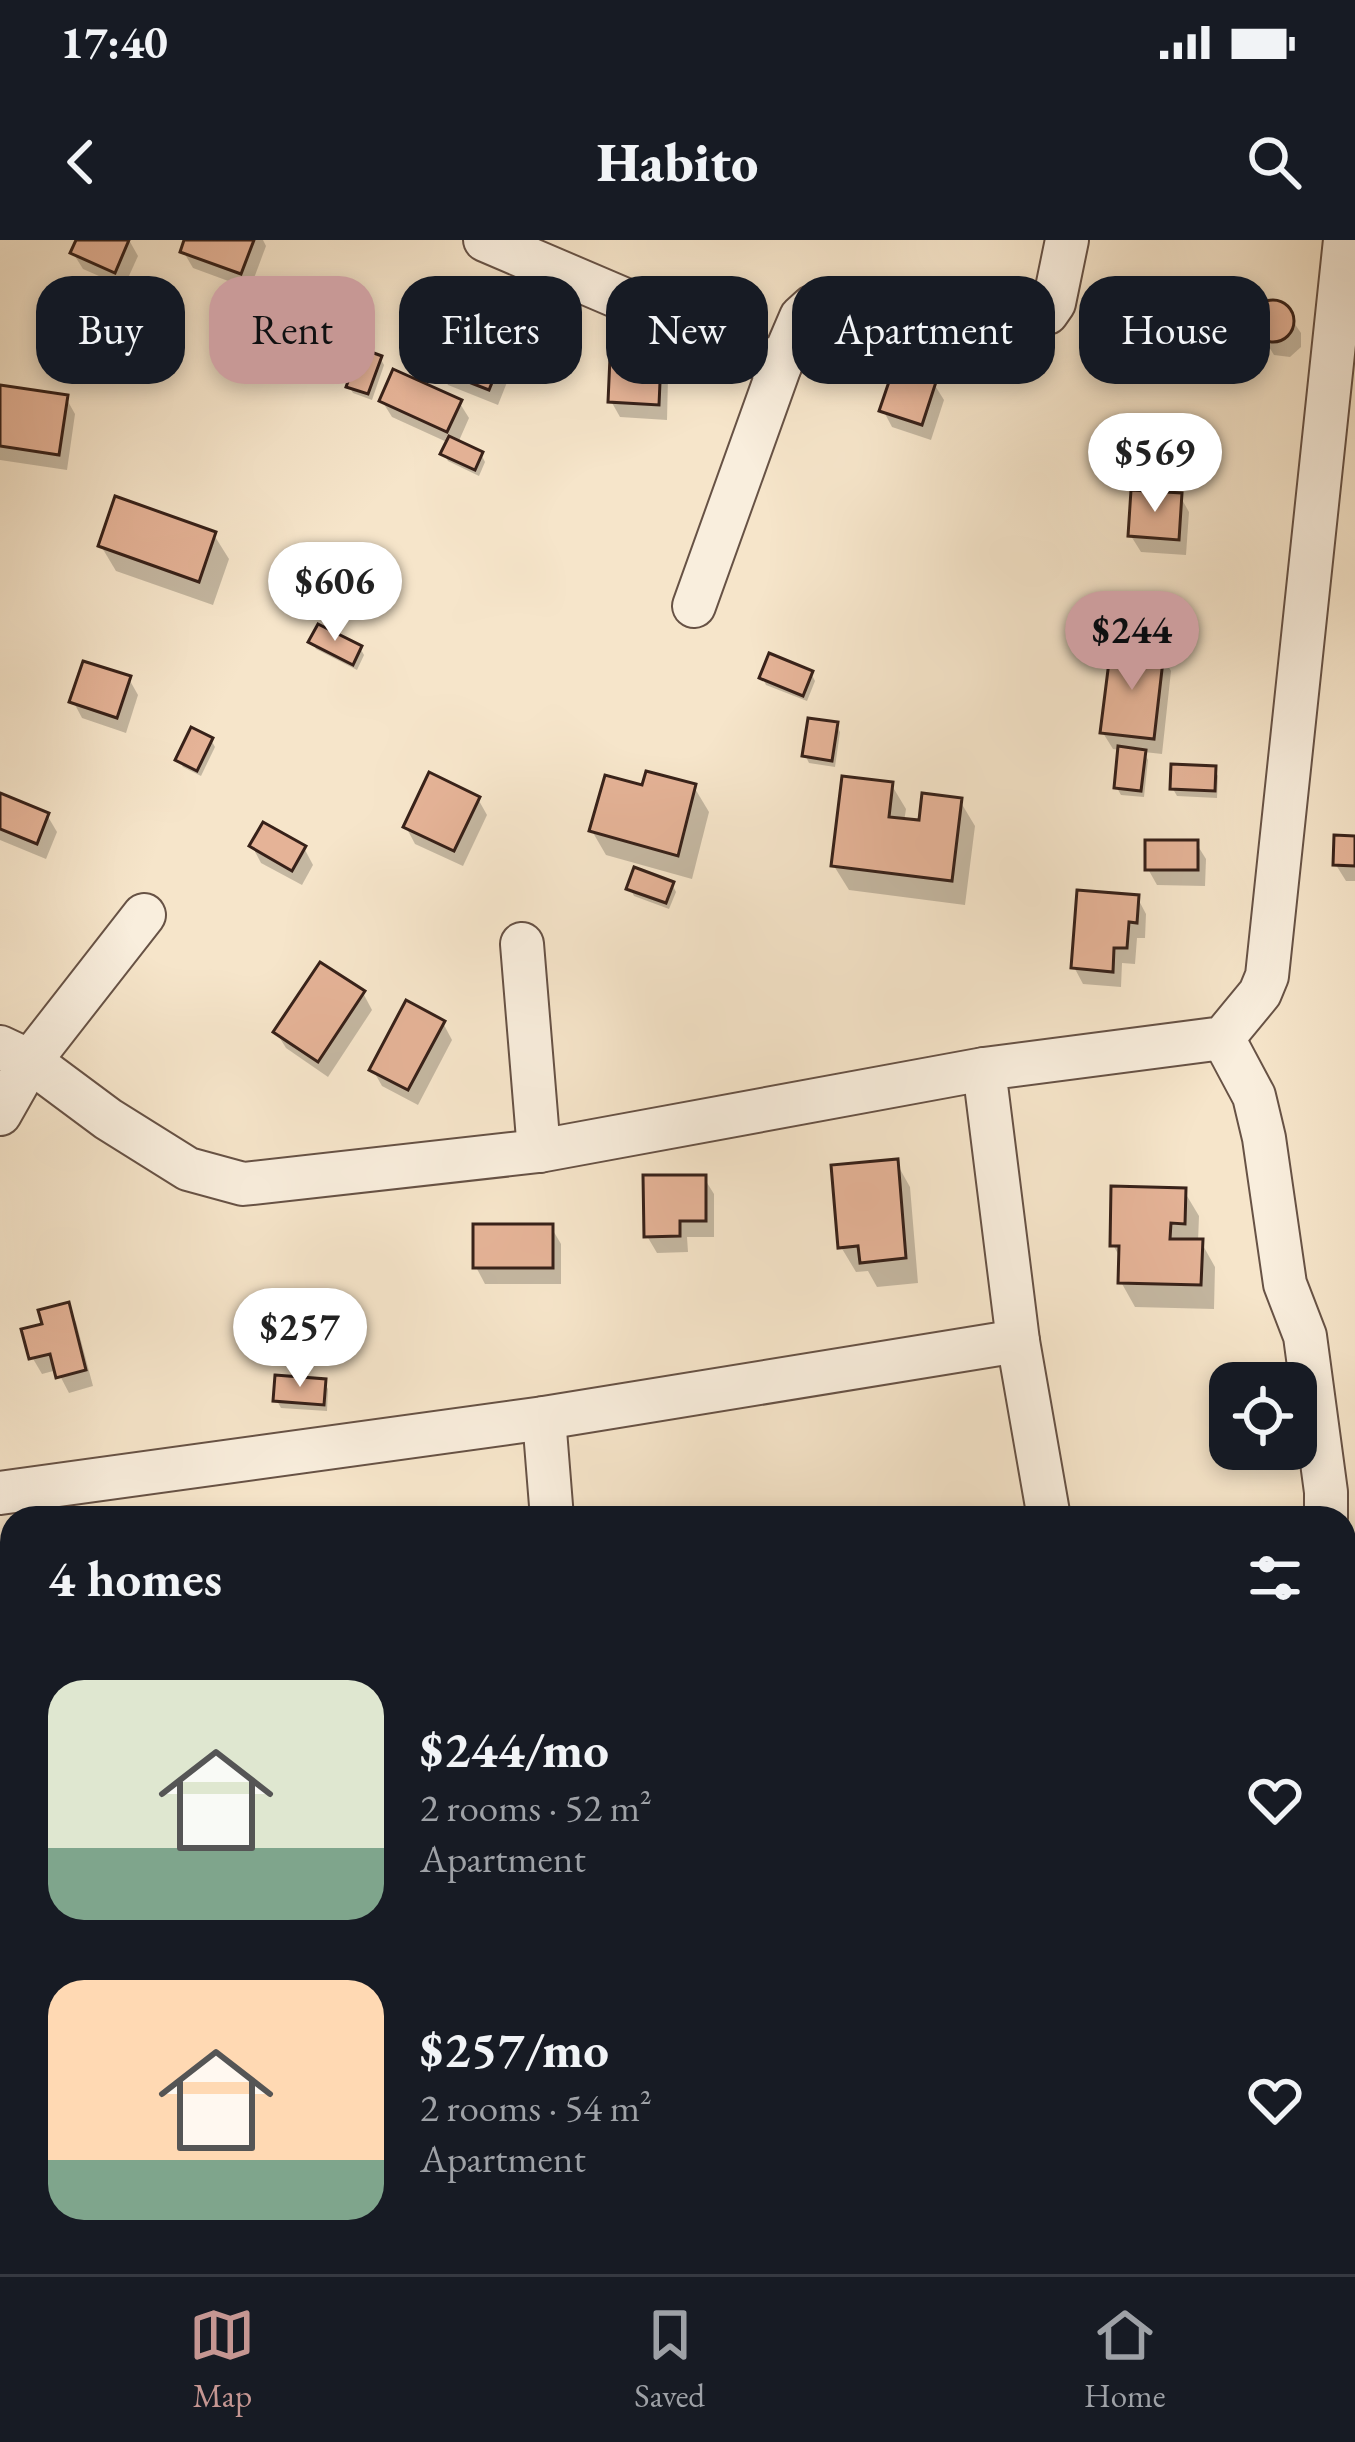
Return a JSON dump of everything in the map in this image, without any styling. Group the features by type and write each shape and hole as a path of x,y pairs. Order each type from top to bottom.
{"street":[{"path":"485,240 780,366"},
{"path":"694,606 801,317 812,307 1036,316 1054,303 1067,240"},
{"path":"15,1054 188,1169 243,1184 539,1151 984,1070 1223,1038 1260,993 1267,976 1345,240"},
{"path":"0,1114 15,1054 144,915"},
{"path":"522,944 539,1151"},
{"path":"1223,1038 1254,1096 1264,1138 1285,1284 1305,1336 1326,1506"},
{"path":"984,1070 1018,1341 1047,1506"},
{"path":"0,1493 59,1501 1018,1341"},
{"path":"544,1418 551,1506"}],"building":[{"path":"76,240 129,240 115,273 70,253"},
{"path":"184,240 254,240 241,274 180,252"},
{"path":"1270,300 1281,301 1293,313 1288,336 1270,342"},
{"path":"393,369 399,372 399,384 426,384 462,400 447,432 379,401"},
{"path":"347,384 372,384 368,394"},
{"path":"609,384 660,384 659,405 608,402"},
{"path":"888,384 935,384 922,425 879,411"},
{"path":"0,385 68,395 59,455 0,446"},
{"path":"1136,415 1185,425 1176,473 1127,463"},
{"path":"449,436 483,452 475,470 440,454"},
{"path":"1131,490 1182,493 1179,540 1128,536"},
{"path":"115,496 216,532 199,582 98,546"},
{"path":"318,624 362,646 353,665 308,642"},
{"path":"1111,646 1164,652 1154,739 1100,733"},
{"path":"769,653 813,671 803,696 759,678"},
{"path":"83,661 131,676 117,718 69,702"},
{"path":"808,718 838,722 832,761 802,756"},
{"path":"191,727 213,738 197,771 175,760"},
{"path":"1118,746 1146,750 1141,791 1114,788"},
{"path":"1171,764 1216,766 1215,791 1170,789"},
{"path":"646,771 696,784 678,856 589,831 605,775 642,785"},
{"path":"429,772 480,797 454,851 403,827"},
{"path":"842,776 893,782 889,817 919,820 922,793 962,798 952,881 831,866"},
{"path":"0,793 49,813 37,844 0,829"},
{"path":"263,822 306,846 292,871 249,846"},
{"path":"1334,835 1355,836 1355,866 1333,865"},
{"path":"1145,840 1198,840 1198,870 1145,870"},
{"path":"634,867 674,882 666,903 626,889"},
{"path":"1077,890 1139,895 1137,923 1129,922 1127,948 1114,948 1113,972 1071,968"},
{"path":"320,962 365,991 318,1062 273,1032"},
{"path":"406,1000 445,1021 408,1090 369,1070"},
{"path":"898,1159 906,1258 860,1263 858,1246 838,1248 831,1165"},
{"path":"643,1175 706,1175 706,1221 680,1221 680,1236 644,1237"},
{"path":"1111,1186 1186,1188 1185,1224 1171,1223 1170,1239 1203,1239 1201,1285 1118,1283 1119,1246 1110,1246"},
{"path":"473,1224 553,1224 553,1268 473,1268"},
{"path":"69,1302 86,1370 56,1378 50,1354 29,1359 21,1329 42,1324 38,1310"},
{"path":"275,1375 326,1379 324,1405 273,1401"}]}
